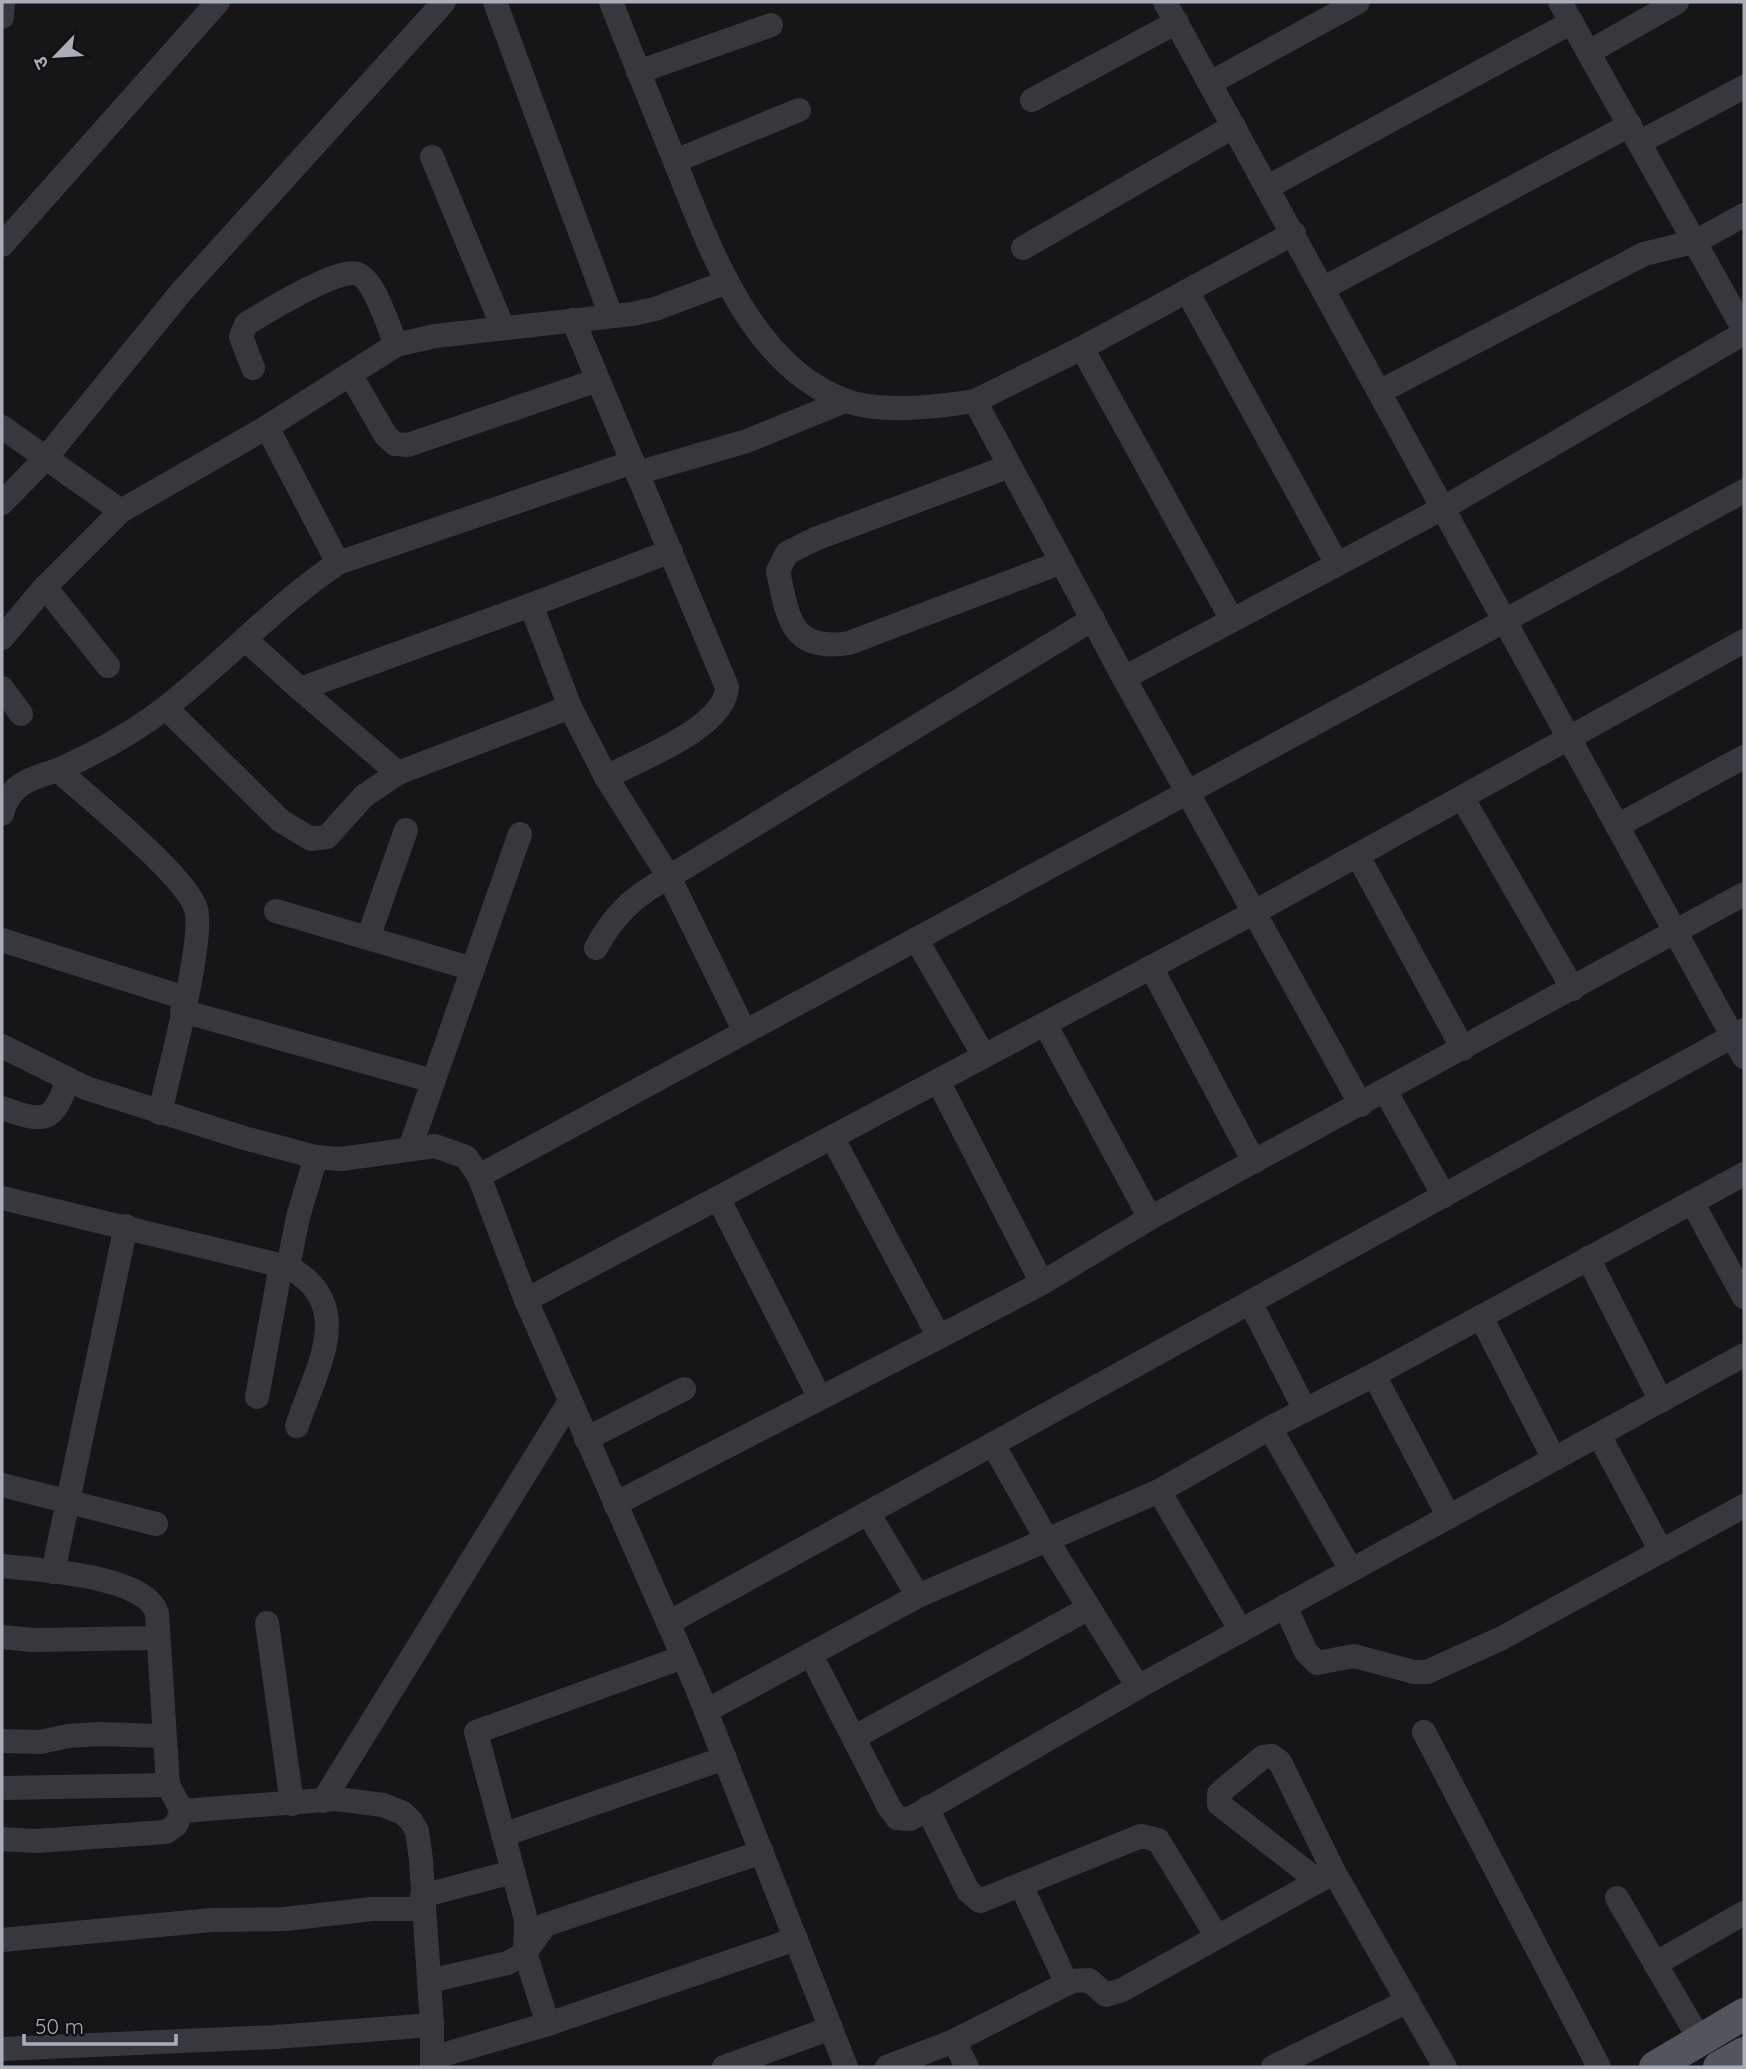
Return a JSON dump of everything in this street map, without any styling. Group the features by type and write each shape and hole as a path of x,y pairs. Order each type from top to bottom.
{"main road":[{"path":"1655,2067 1744,2014"},
{"path":"1719,2067 1744,2053"}],"street":[{"path":"2,17 3,2"},
{"path":"2,245 218,2"},
{"path":"2,503 45,459 181,291 444,2"},
{"path":"495,2 611,316"},
{"path":"611,2 703,233 727,282 788,365 816,386 845,401 901,408 938,407 975,401 1082,348 1294,233"},
{"path":"1210,83 1358,2"},
{"path":"1589,52 1678,2"},
{"path":"668,1623 1444,1196 1740,1041 1676,933 1445,507 1171,12 1032,100"},
{"path":"1124,678 1445,507 1744,331 1697,240 1566,12 1268,187"},
{"path":"638,72 771,25"},
{"path":"1324,288 1635,134 1744,87"},
{"path":"675,161 799,110"},
{"path":"1023,248 1234,126"},
{"path":"432,157 503,328"},
{"path":"1381,391 1644,254 1697,240 1744,215"},
{"path":"253,368 241,337 246,324 342,274 360,274 366,280 396,345"},
{"path":"2,638 45,587 121,512 267,427 396,345 503,328 655,309 727,282"},
{"path":"1187,291 1337,564"},
{"path":"573,320 722,670 726,698 712,718 695,730 606,777"},
{"path":"1082,348 1232,620"},
{"path":"350,374 386,436 395,444 408,445 598,380"},
{"path":"2,814 5,799 14,788 58,770 124,737 166,708 303,588 338,563 635,467 747,441 845,401"},
{"path":"975,401 1124,678 1361,1105"},
{"path":"267,427 338,563"},
{"path":"2,428 121,512"},
{"path":"1010,466 815,539 787,553 778,570 797,631 815,645 849,643 1062,562"},
{"path":"478,1175 1744,491"},
{"path":"300,689 671,551"},
{"path":"45,587 108,666"},
{"path":"531,605 570,707 606,777 669,877 745,1032"},
{"path":"596,948 606,930 630,900 1093,619"},
{"path":"245,639 398,773"},
{"path":"526,1300 1253,913 1744,641"},
{"path":"2,688 21,714"},
{"path":"166,708 281,821 311,839 327,837 364,796 398,773 570,707"},
{"path":"1617,826 1744,757"},
{"path":"58,770 168,871 186,891 196,910 197,932 160,1113"},
{"path":"1463,799 1573,989"},
{"path":"368,938 406,830"},
{"path":"410,1148 520,834"},
{"path":"1358,856 1463,1049"},
{"path":"615,1504 1042,1283 1150,1218 1386,1092 1744,894"},
{"path":"276,911 473,969"},
{"path":"916,939 984,1056"},
{"path":"2,940 183,1005 433,1081"},
{"path":"1151,967 1254,1162"},
{"path":"1045,1024 1150,1218"},
{"path":"2,1046 68,1079 160,1113 316,1157 341,1159 435,1146 451,1149 466,1157 478,1175 526,1300 706,1711 846,2067"},
{"path":"2,1108 24,1116 47,1116 59,1107 68,1079"},
{"path":"938,1081 1042,1283"},
{"path":"1386,1092 1444,1196"},
{"path":"832,1137 939,1337"},
{"path":"257,1397 285,1266 316,1157"},
{"path":"706,1711 918,1596 1159,1491 1270,1428 1374,1375 1744,1174"},
{"path":"2,1198 285,1266 317,1287 328,1311 326,1336 297,1426"},
{"path":"718,1198 820,1398"},
{"path":"1692,1202 1744,1297"},
{"path":"53,1572 126,1226"},
{"path":"1588,1258 1661,1401"},
{"path":"1250,1303 1305,1410"},
{"path":"1481,1317 1554,1460"},
{"path":"811,1655 897,1818 910,1819 1138,1687 1744,1355"},
{"path":"1374,1375 1449,1517"},
{"path":"586,1439 684,1389"},
{"path":"323,1801 570,1401"},
{"path":"1270,1428 1351,1570"},
{"path":"1599,1435 1661,1551"},
{"path":"993,1444 1046,1540 1138,1687"},
{"path":"2,1485 156,1524"},
{"path":"1159,1491 1241,1630"},
{"path":"1285,1606 1306,1652 1317,1662 1354,1656 1414,1672 1427,1672 1500,1639 1744,1506"},
{"path":"868,1513 918,1596"},
{"path":"2,1566 109,1582 144,1594 154,1606 162,1736 168,1785 182,1811"},
{"path":"855,1737 1089,1608"},
{"path":"267,1623 292,1804"},
{"path":"2,1637 158,1637"},
{"path":"548,2024 525,1954 526,1920 476,1732 683,1657"},
{"path":"1424,1732 1599,2067"},
{"path":"2,1741 40,1742 68,1735 100,1734 162,1736"},
{"path":"1326,1877 1219,1804 1219,1794 1263,1757 1272,1756 1280,1762 1326,1877 1408,2001 1445,2067"},
{"path":"503,1835 725,1758"},
{"path":"2,1788 168,1785"},
{"path":"182,1811 337,1799 383,1805 403,1813 417,1832 432,2025 432,2062 796,1939"},
{"path":"927,1808 974,1898 987,1899 1141,1836 1151,1836 1158,1840 1217,1937"},
{"path":"2,1839 36,1841 166,1832 176,1825 182,1811"},
{"path":"429,1982 508,1963 525,1954 545,1925 762,1852"},
{"path":"2,1940 212,1920 285,1919 372,1909 422,1902 512,1872"},
{"path":"887,2067 954,2041 1067,1984 1089,1980 1106,1995 1113,1994 1326,1877"},
{"path":"1021,1885 1067,1984"},
{"path":"1617,1898 1700,2040"},
{"path":"1655,1964 1744,1913"},
{"path":"1273,2067 1408,2001"},
{"path":"2,2049 275,2037 432,2025"},
{"path":"724,2067 831,2028"},
{"path":"954,2041 967,2067"}]}
